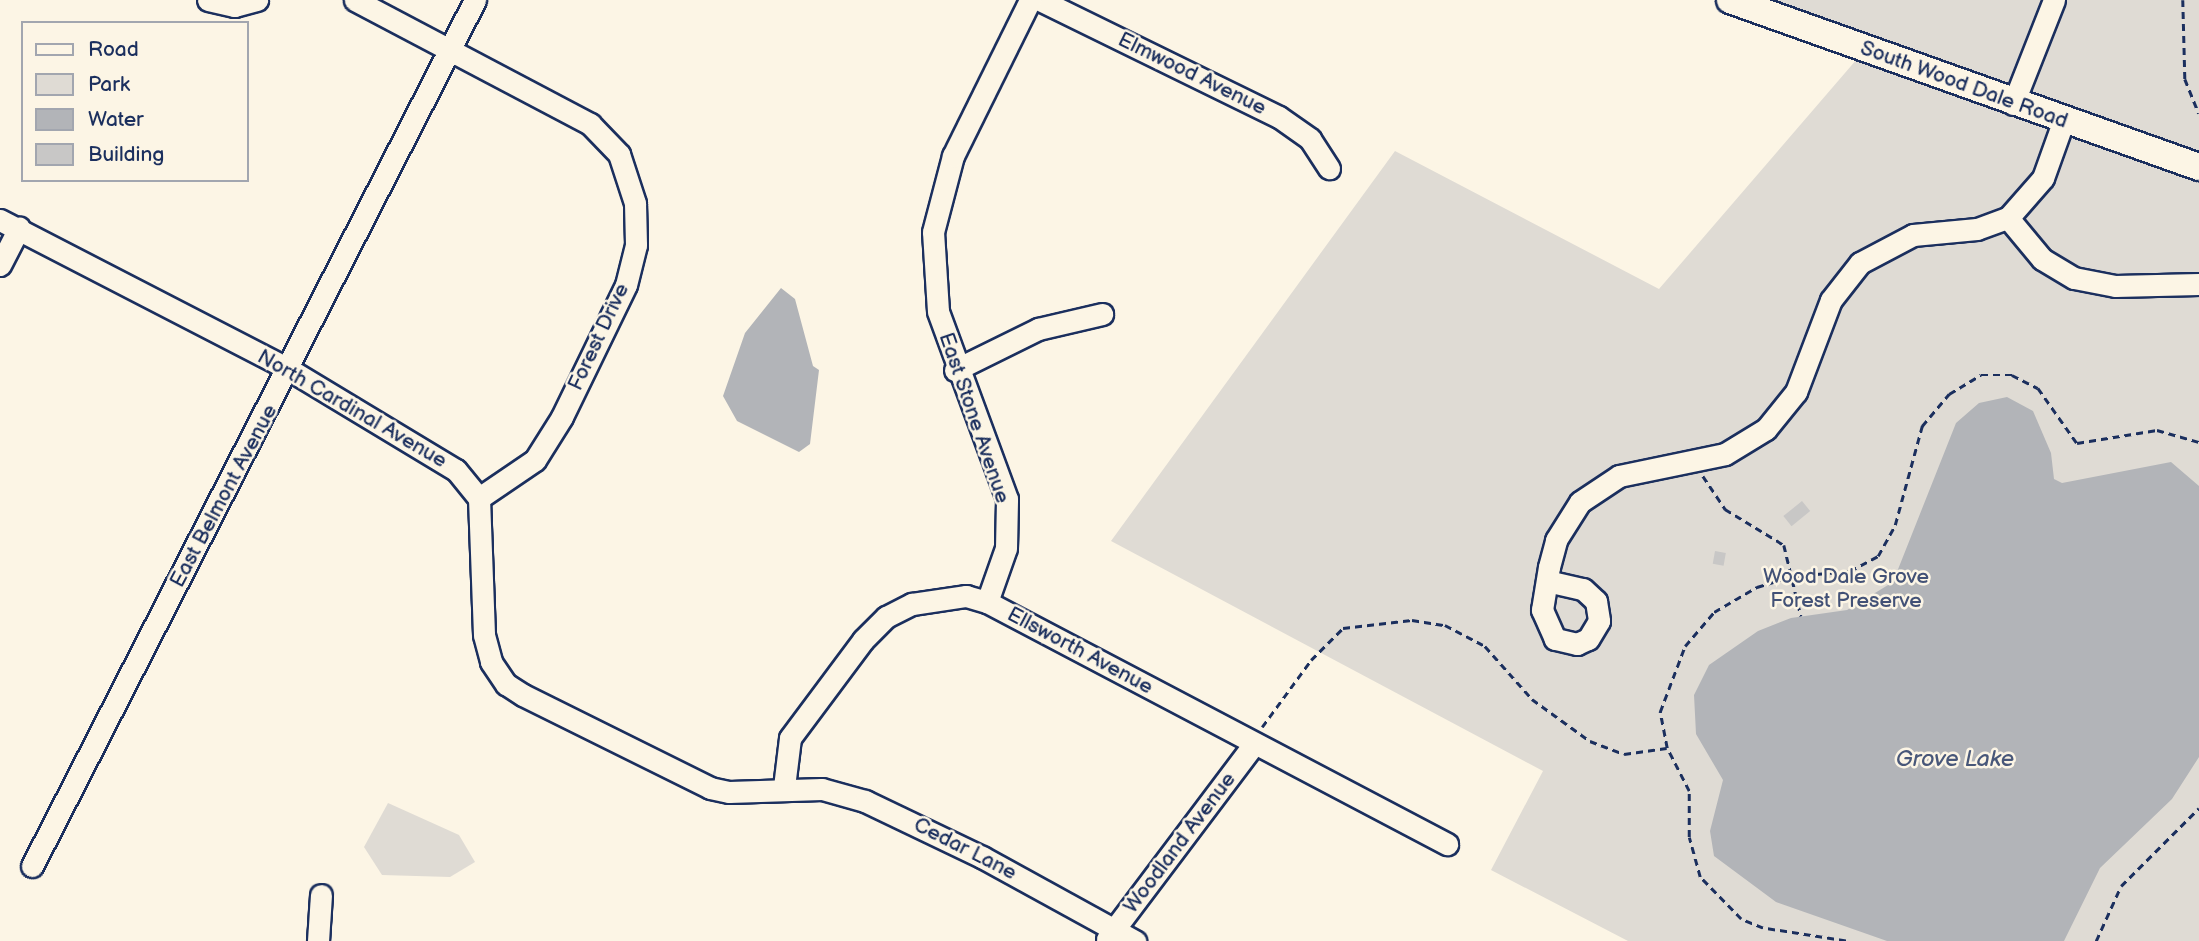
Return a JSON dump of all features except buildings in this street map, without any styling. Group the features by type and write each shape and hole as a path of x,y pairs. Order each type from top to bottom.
{"main road":[{"name":"South Wood Dale Road","path":"1730,0 2063,122 2199,167"}],"street":[{"path":"208,0 234,6 257,0"},
{"name":"Forest Drive","path":"355,0 590,124 619,154 635,203 636,245 626,285 562,417 535,460 479,498"},
{"name":"East Belmont Avenue","path":"32,866 290,370 475,0"},
{"name":"East Stone Avenue","path":"987,602 1006,548 1007,499 955,370 932,268 938,198 1030,0"},
{"name":"Elmwood Avenue","path":"1040,0 1279,117 1310,138 1329,168"},
{"path":"2014,104 2054,0"},
{"path":"1547,581 1562,530 1597,488 1644,468 1700,459 1745,444 1784,411 1804,376 1831,300 1860,263 1913,235 1977,229 2008,218 2043,178 2063,122"},
{"path":"2008,218 2042,259 2074,278 2115,286 2199,284"},
{"path":"0,265 9,224"},
{"name":"North Cardinal Avenue","path":"9,224 290,370 456,470 479,498"},
{"path":"955,370 1038,329 1101,314"},
{"path":"479,498 484,635 491,662 506,684 710,788 729,792 784,787"},
{"name":"Ellsworth Avenue","path":"784,787 790,738 806,711 886,617 935,600 966,596 987,602 1447,844"},
{"name":"Woodland Avenue","path":"1110,935 1254,744"},
{"name":"Cedar Lane","path":"784,787 865,801 915,822 1110,935 1135,941"},
{"path":"318,941 321,895"}],"path":[{"path":"2183,0 2185,79 2199,113"},
{"path":"1846,941 1763,928 1741,919 1712,893 1692,858 1686,781 1667,748 1660,712 1685,646 1735,597 1794,576 1850,571 1878,556 1895,525 1922,426 1949,394 1981,375 2012,375 2038,388 2077,443 2157,430 2199,442"},
{"path":"1700,459 1714,498 1784,545 1794,576 1801,616"},
{"path":"1254,744 1311,660 1335,634 1354,624 1412,620 1445,625 1485,646 1532,699 1590,741 1624,754 1667,748"},
{"path":"2096,941 2121,886 2199,808"}],"green space":[{"path":"1770,0 2199,0 2199,151 2071,109"},
{"name":"Wood Dale Grove Forest Preserve","path":"1857,59 2199,175 2199,941 1628,941 1491,870 1543,771 1111,541 1395,151 1659,289"},
{"path":"388,803 459,835 475,862 450,877 382,875 364,847"}],"water":[{"path":"781,288 795,299 813,366 819,370 810,444 799,452 737,421 723,396 745,333"},
{"name":"Grove Lake","path":"2007,397 2033,411 2051,453 2054,479 2062,483 2171,462 2199,486 2199,757 2172,799 2100,868 2064,941 1887,941 1776,902 1714,856 1710,831 1723,780 1696,734 1694,695 1709,665 1758,631 1791,618 1847,610 1893,582 1956,423 1979,403"}]}
